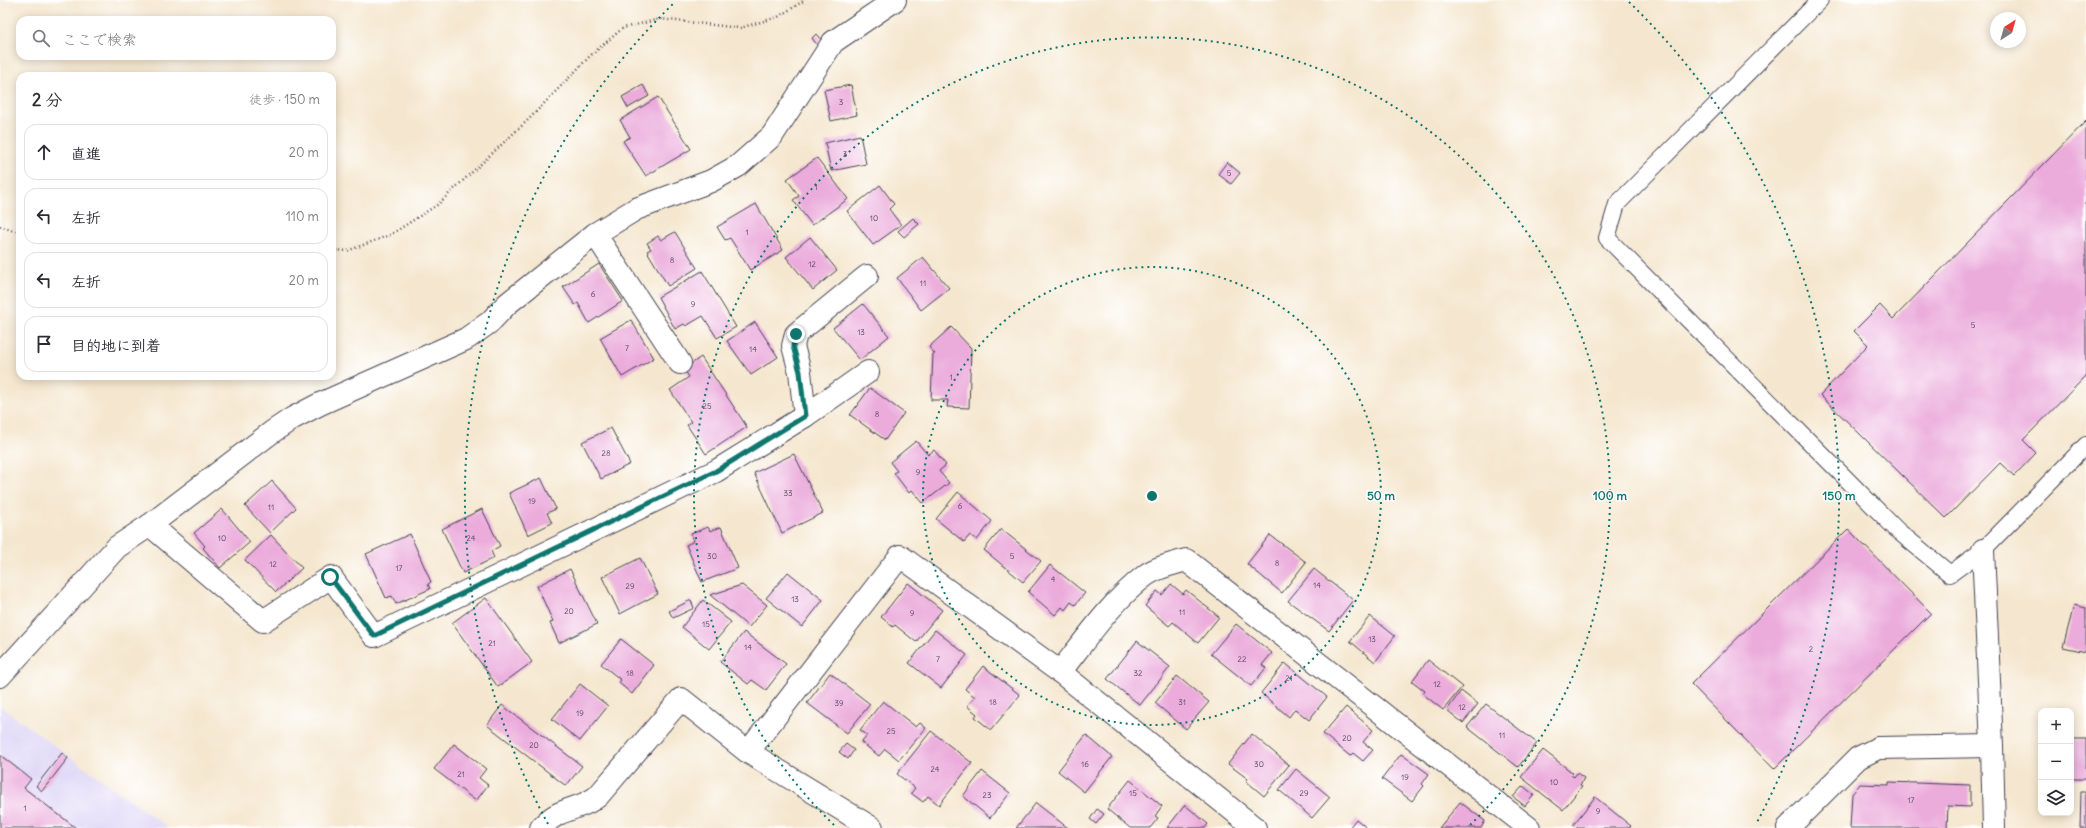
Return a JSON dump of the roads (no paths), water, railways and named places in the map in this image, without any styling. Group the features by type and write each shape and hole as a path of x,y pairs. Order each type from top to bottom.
{"street":[{"path":"0,676 117,547 150,525 272,432 293,418 466,340 490,322 507,304 595,234 636,209 711,181 738,166 772,136 834,42 895,0"},
{"path":"595,234 680,363"},
{"path":"805,416 800,372 793,346 796,334 867,276"},
{"path":"150,525 263,621 330,577 374,636 716,471 805,416 868,372"},
{"path":"1983,550 1992,746 1994,828"},
{"path":"748,752 900,556 1060,672 1255,828"},
{"path":"1060,672 1112,606 1147,575 1166,566 1186,560 1529,828"},
{"path":"541,828 546,821 564,810 592,801 598,796 681,699 748,752 872,828"},
{"path":"1788,828 1858,758 1878,748 1992,746"}],"lane":[{"path":"1820,0 1617,204 1607,238 1898,531 1950,574 1983,550 2086,446"}]}
